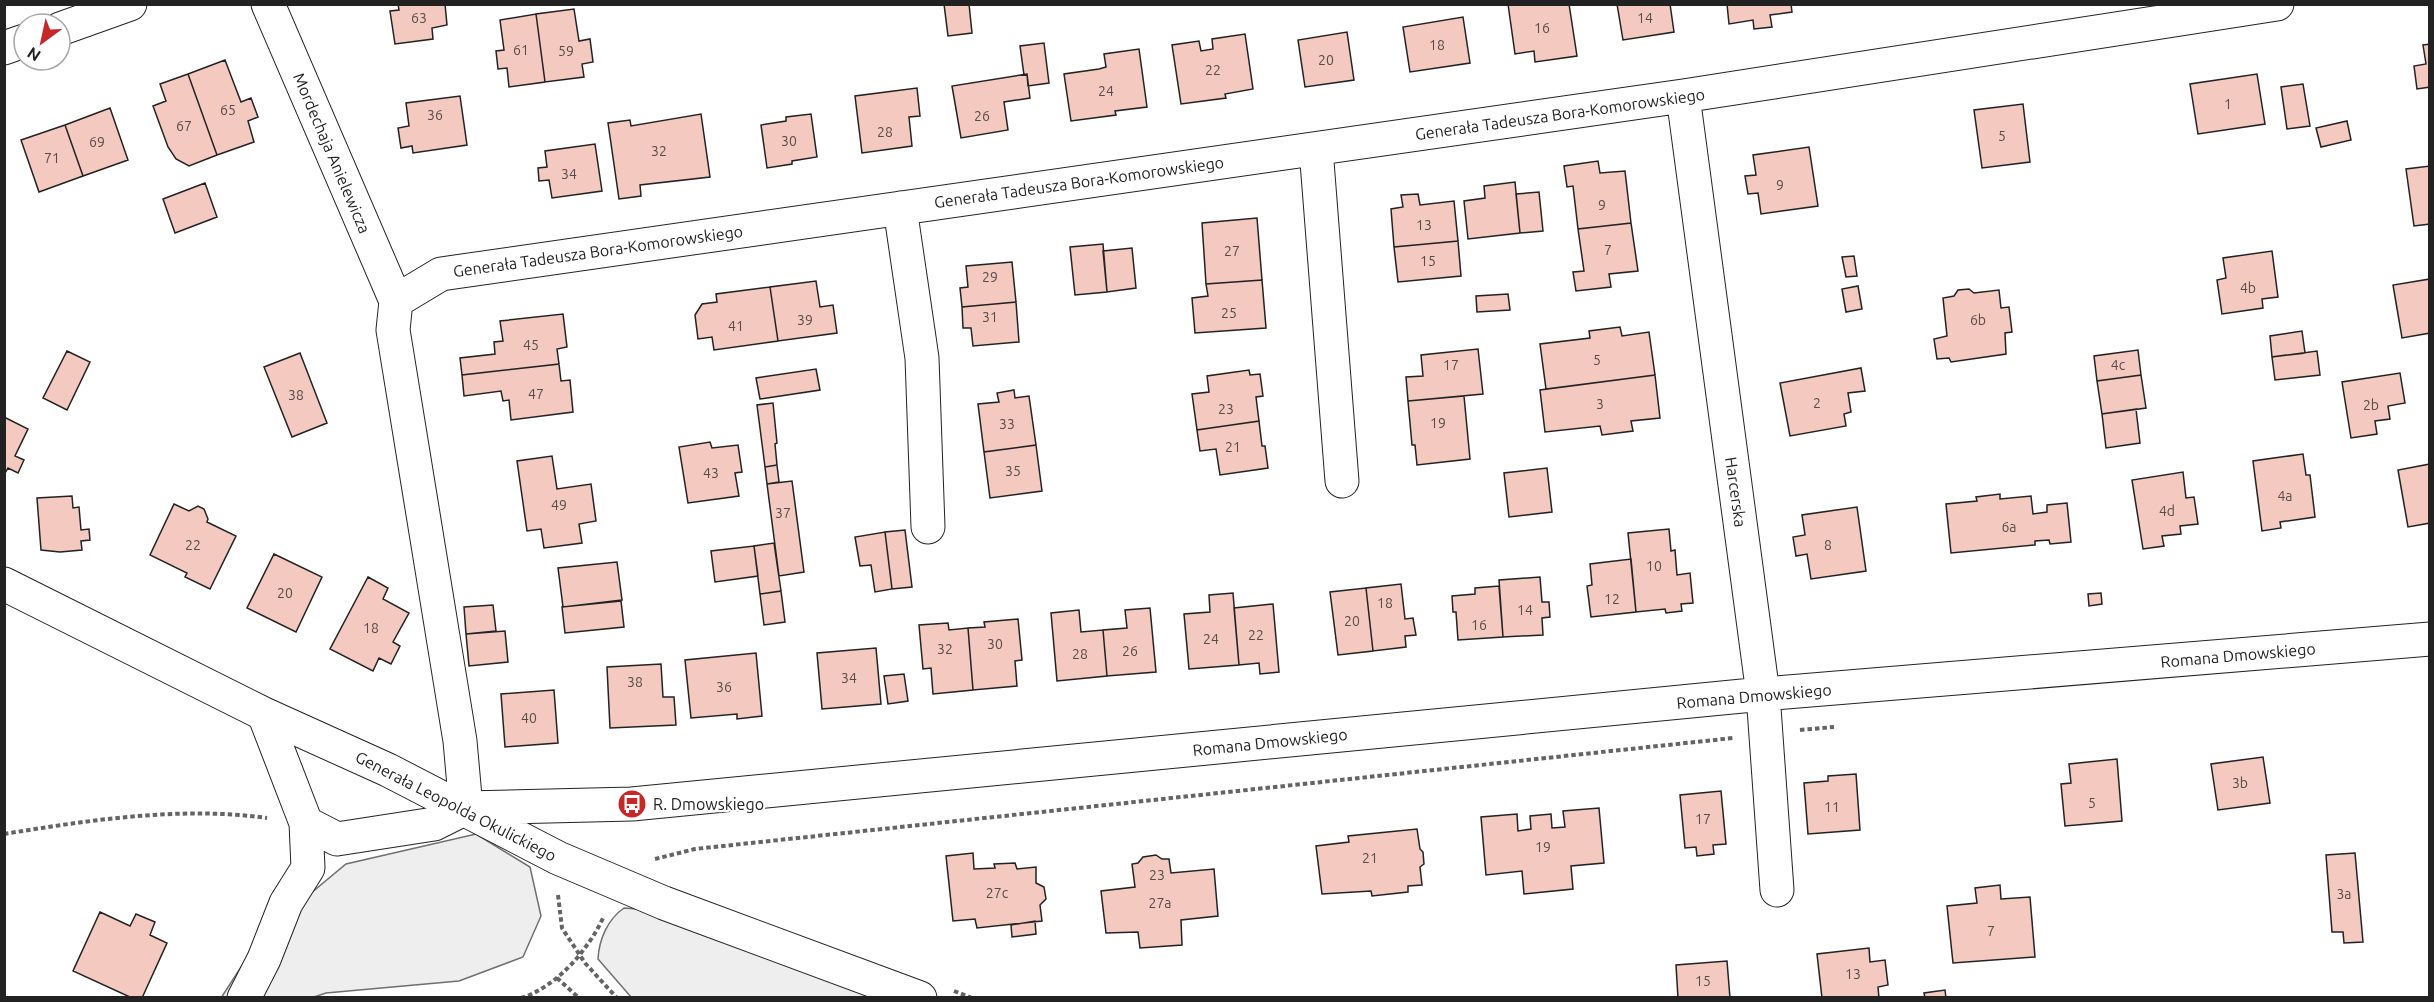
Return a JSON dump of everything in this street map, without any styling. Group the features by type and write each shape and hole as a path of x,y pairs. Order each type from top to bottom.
{"street":[{"path":"72,25 130,4"},
{"name":"Mordechaja Anielewicza","path":"268,4 396,301"},
{"name":"Generała Tadeusza Bora-Komorowskiego","path":"396,301 441,273 1683,96 2277,4"},
{"name":"Harcerska","path":"1683,96 1763,694 1777,890"},
{"path":"1316,149 1342,481"},
{"path":"900,208 922,358 928,527"},
{"path":"396,301 393,330 460,741 466,808"},
{"name":"Generała Leopolda Okulickiego","path":"4,584 264,714 466,808 558,858 619,885 920,998"},
{"name":"Romana Dmowskiego","path":"306,824 338,839 434,824 466,808 632,804 1763,694 2430,639"},
{"path":"244,998 264,959 286,903 308,868 306,824 264,714"}],"path":[{"path":"521,998 556,978 579,954 599,927 619,885 633,865 695,849 1837,727"},
{"path":"4,834 66,824 184,813 237,814 306,824"},
{"path":"558,858 558,905 562,928 579,954 617,998"},
{"path":"556,978 579,998"}],"shaded area":[{"path":"476,834 530,867 541,916 523,957 459,981 326,993 314,997 221,998 263,933 346,864"},
{"path":"624,908 651,910 872,997 631,997 598,959 605,930"}],"building":[{"path":"398,4 445,4 447,25 432,28 433,39 395,44 390,11 399,10"},
{"path":"944,4 969,4 972,33 948,36"},
{"path":"1508,4 1569,4 1577,56 1535,62 1534,51 1515,54"},
{"path":"1617,4 1670,4 1674,32 1623,40"},
{"path":"1727,4 1791,4 1792,12 1770,15 1772,27 1754,29 1753,20 1729,24"},
{"path":"574,9 579,41 590,39 593,62 582,64 584,77 545,82 536,14"},
{"path":"536,14 545,82 509,87 507,68 498,69 496,51 504,50 500,20"},
{"path":"1463,17 1470,63 1410,72 1403,27"},
{"path":"1347,32 1354,80 1305,87 1298,40"},
{"path":"1245,34 1253,89 1225,94 1226,98 1181,104 1172,45 1199,41 1201,51 1213,49 1212,39"},
{"path":"1044,43 1049,83 1028,86 1020,46"},
{"path":"2430,44 2430,87 2417,89 2414,66 2426,64 2423,45"},
{"path":"1139,49 1147,107 1115,111 1116,115 1071,121 1064,74 1106,67 1104,54"},
{"path":"225,60 241,102 251,98 258,117 248,121 254,142 217,155 188,74"},
{"path":"188,74 217,155 189,166 176,159 168,147 153,106 166,101 160,84"},
{"path":"1027,74 1030,98 1004,102 1008,130 961,138 952,86"},
{"path":"2257,74 2265,124 2198,134 2190,84"},
{"path":"2303,84 2310,126 2287,129 2281,87"},
{"path":"917,88 920,116 909,117 912,146 862,153 855,96"},
{"path":"460,96 467,145 413,153 412,146 401,148 398,128 409,126 406,103"},
{"path":"2023,104 2030,162 1982,168 1974,110"},
{"path":"110,108 128,160 83,176 65,125"},
{"path":"701,114 710,177 640,185 641,196 619,199 608,123 630,120 631,126"},
{"path":"811,114 817,157 767,168 761,125 786,121 786,117"},
{"path":"2347,121 2351,140 2321,147 2316,128"},
{"path":"65,125 83,176 39,192 21,140"},
{"path":"595,144 602,191 552,198 549,180 539,181 538,168 547,167 545,151"},
{"path":"1809,147 1818,206 1761,214 1758,193 1748,194 1745,176 1756,175 1753,155"},
{"path":"1598,161 1600,173 1625,171 1631,223 1578,229 1573,186 1567,187 1564,166"},
{"path":"2430,166 2430,224 2414,226 2406,169"},
{"path":"1515,182 1520,233 1468,239 1464,201 1485,198 1484,186"},
{"path":"205,183 217,217 175,233 163,199"},
{"path":"1539,192 1543,231 1520,233 1516,194"},
{"path":"1418,194 1420,205 1454,201 1458,241 1394,247 1391,209 1403,207 1401,195"},
{"path":"1257,218 1262,280 1206,284 1202,223"},
{"path":"1631,223 1638,271 1609,274 1611,287 1576,291 1573,272 1584,271 1578,229"},
{"path":"1458,241 1461,276 1398,282 1394,247"},
{"path":"1103,244 1107,292 1075,295 1070,247"},
{"path":"1132,248 1136,288 1107,292 1103,251"},
{"path":"2272,251 2278,297 2262,299 2263,308 2222,314 2217,280 2226,278 2223,258"},
{"path":"1854,256 1857,276 1846,277 1842,257"},
{"path":"1012,262 1016,302 962,307 960,288 968,287 966,266"},
{"path":"2430,279 2430,333 2402,338 2393,285"},
{"path":"1262,280 1266,328 1195,333 1192,298 1208,296 1206,284"},
{"path":"816,281 820,307 833,305 837,333 778,341 770,287"},
{"path":"1858,286 1862,309 1846,312 1842,289"},
{"path":"770,287 778,341 714,350 712,337 698,339 695,315 702,304 717,302 716,294"},
{"path":"1969,289 1974,293 1999,290 2001,308 2009,307 2012,332 2005,333 2006,354 1951,362 1949,358 1937,359 1934,339 1947,336 1943,298 1954,296 1958,290"},
{"path":"1508,294 1510,310 1477,312 1476,296"},
{"path":"1016,302 1019,342 973,346 971,328 963,328 962,307"},
{"path":"563,314 567,347 557,349 559,364 462,375 460,358 495,354 494,342 503,341 500,321"},
{"path":"1620,327 1622,336 1649,332 1655,375 1546,389 1540,344 1590,338 1589,331"},
{"path":"2302,331 2305,353 2272,357 2270,336"},
{"path":"1478,349 1483,394 1408,401 1406,377 1423,376 1421,355"},
{"path":"2138,350 2141,375 2097,381 2094,356"},
{"path":"67,351 90,362 67,410 43,398"},
{"path":"2317,351 2320,375 2275,380 2272,357"},
{"path":"300,353 327,423 292,437 264,367"},
{"path":"559,364 561,381 570,380 573,412 511,420 509,400 503,401 501,391 464,396 462,375"},
{"path":"1861,368 1865,391 1848,393 1851,412 1844,414 1846,426 1790,436 1780,383"},
{"path":"816,369 820,390 760,399 756,378"},
{"path":"1249,370 1250,375 1260,374 1263,396 1256,397 1259,421 1197,430 1192,394 1209,392 1207,376"},
{"path":"2400,373 2405,403 2388,406 2390,419 2375,421 2377,434 2351,438 2342,382"},
{"path":"1655,375 1660,418 1631,421 1633,431 1602,435 1600,426 1545,432 1540,390"},
{"path":"2141,375 2146,408 2102,414 2097,381"},
{"path":"1014,390 1015,398 1029,396 1036,445 984,452 978,404 999,402 997,393"},
{"path":"1464,396 1470,459 1417,465 1415,445 1412,445 1408,401"},
{"path":"773,403 777,465 765,467 757,405"},
{"path":"2136,409 2140,443 2106,448 2102,414"},
{"path":"4,417 28,429 15,456 24,460 18,473 8,468 4,475"},
{"path":"1259,421 1268,468 1220,475 1216,449 1200,451 1197,430"},
{"path":"710,442 712,448 738,445 742,472 735,473 739,496 688,503 679,447"},
{"path":"1036,445 1042,491 990,498 984,452"},
{"path":"2303,454 2306,475 2310,475 2315,517 2280,522 2281,528 2262,531 2253,461"},
{"path":"552,456 557,489 591,484 596,521 579,524 582,543 544,548 541,529 527,531 517,461"},
{"path":"2430,464 2430,523 2408,527 2398,470"},
{"path":"777,465 779,482 767,484 765,467"},
{"path":"1547,468 1552,512 1509,517 1504,473"},
{"path":"2183,472 2186,498 2194,497 2198,524 2180,526 2181,534 2162,536 2164,546 2143,549 2132,480"},
{"path":"792,481 804,572 779,576 767,484"},
{"path":"2000,494 2000,499 2031,496 2033,514 2047,512 2047,505 2067,503 2071,542 2050,544 2049,540 2035,541 2035,545 1951,553 1946,504 1977,501 1976,497"},
{"path":"72,496 73,508 79,507 81,530 89,529 90,540 81,541 82,550 60,552 41,550 37,498"},
{"path":"174,504 189,511 198,506 204,509 207,522 236,536 210,589 185,577 187,573 150,555"},
{"path":"1857,507 1866,571 1811,579 1807,554 1796,556 1793,537 1805,535 1802,515"},
{"path":"1669,529 1671,551 1675,550 1677,575 1690,573 1693,603 1681,604 1682,611 1666,613 1665,609 1636,612 1628,533"},
{"path":"905,530 912,587 892,589 885,532"},
{"path":"885,532 892,589 875,592 871,565 860,566 855,537"},
{"path":"774,543 781,591 760,594 754,546"},
{"path":"754,546 758,576 715,582 711,551"},
{"path":"274,554 322,577 296,632 247,608"},
{"path":"1631,559 1636,612 1591,617 1587,586 1592,585 1590,564"},
{"path":"617,562 622,600 563,607 558,568"},
{"path":"368,577 388,588 383,599 409,613 393,642 400,646 391,664 379,658 373,671 330,649"},
{"path":"1540,577 1542,602 1549,602 1550,617 1542,618 1543,635 1503,637 1499,580"},
{"path":"1401,584 1405,619 1413,618 1416,635 1405,636 1406,647 1373,651 1366,588"},
{"path":"1499,586 1503,637 1458,640 1456,612 1453,612 1452,596 1475,594 1475,588"},
{"path":"1366,588 1373,651 1338,655 1330,592"},
{"path":"781,591 785,622 764,625 760,594"},
{"path":"1233,593 1239,665 1189,669 1184,614 1210,612 1209,595"},
{"path":"2101,593 2102,604 2089,606 2088,594"},
{"path":"621,601 624,627 565,633 562,607"},
{"path":"1273,604 1279,672 1260,674 1259,663 1239,665 1234,608"},
{"path":"493,605 496,631 466,634 464,607"},
{"path":"1150,608 1156,672 1107,676 1103,630 1127,628 1125,610"},
{"path":"1079,610 1081,632 1103,630 1107,676 1057,681 1051,613"},
{"path":"1018,619 1022,660 1015,661 1017,686 973,690 968,628 985,627 984,622"},
{"path":"948,623 949,630 968,628 973,690 933,694 931,668 923,669 919,625"},
{"path":"505,631 508,662 469,666 466,634"},
{"path":"876,648 881,704 822,709 817,653"},
{"path":"756,653 762,716 737,719 737,714 691,718 685,660"},
{"path":"661,664 663,697 674,697 676,725 610,728 607,667"},
{"path":"904,674 908,701 888,704 884,676"},
{"path":"554,690 558,743 505,747 501,694"},
{"path":"2263,757 2270,803 2218,810 2211,764"},
{"path":"2117,759 2122,821 2065,826 2061,784 2071,783 2069,764"},
{"path":"1856,774 1860,830 1808,834 1804,783 1828,781 1828,776"},
{"path":"1721,791 1726,844 1713,845 1714,854 1697,856 1696,847 1685,848 1680,795"},
{"path":"1599,808 1604,863 1571,866 1573,889 1524,894 1522,871 1486,875 1481,817 1517,814 1518,831 1531,829 1530,816 1551,814 1552,828 1565,827 1563,811"},
{"path":"1417,829 1420,849 1423,852 1424,864 1420,867 1422,885 1408,886 1408,892 1372,896 1371,891 1322,894 1316,846 1349,842 1348,836"},
{"path":"973,853 974,869 995,868 994,864 1015,863 1017,869 1036,867 1036,883 1044,887 1046,899 1040,905 1042,921 977,928 975,919 953,921 946,856"},
{"path":"2355,853 2363,942 2344,943 2343,932 2332,932 2326,855"},
{"path":"1156,855 1162,859 1169,859 1171,873 1214,869 1218,916 1181,920 1182,945 1140,948 1138,932 1106,933 1101,891 1135,887 1132,864 1138,863 1143,857"},
{"path":"2000,885 2001,899 2030,897 2035,957 1953,963 1947,906 1977,903 1975,888"},
{"path":"100,912 130,926 136,914 155,922 150,935 167,943 142,998 132,998 73,971"},
{"path":"1035,921 1036,934 1012,937 1011,925"},
{"path":"1869,948 1870,962 1885,960 1888,985 1878,987 1879,998 1822,998 1817,954"},
{"path":"1727,961 1730,998 1678,998 1676,965"},
{"path":"1945,990 1946,998 1925,998 1924,993"}],"place":[{"name":"R. Dmowskiego","path":"632,804"}]}
